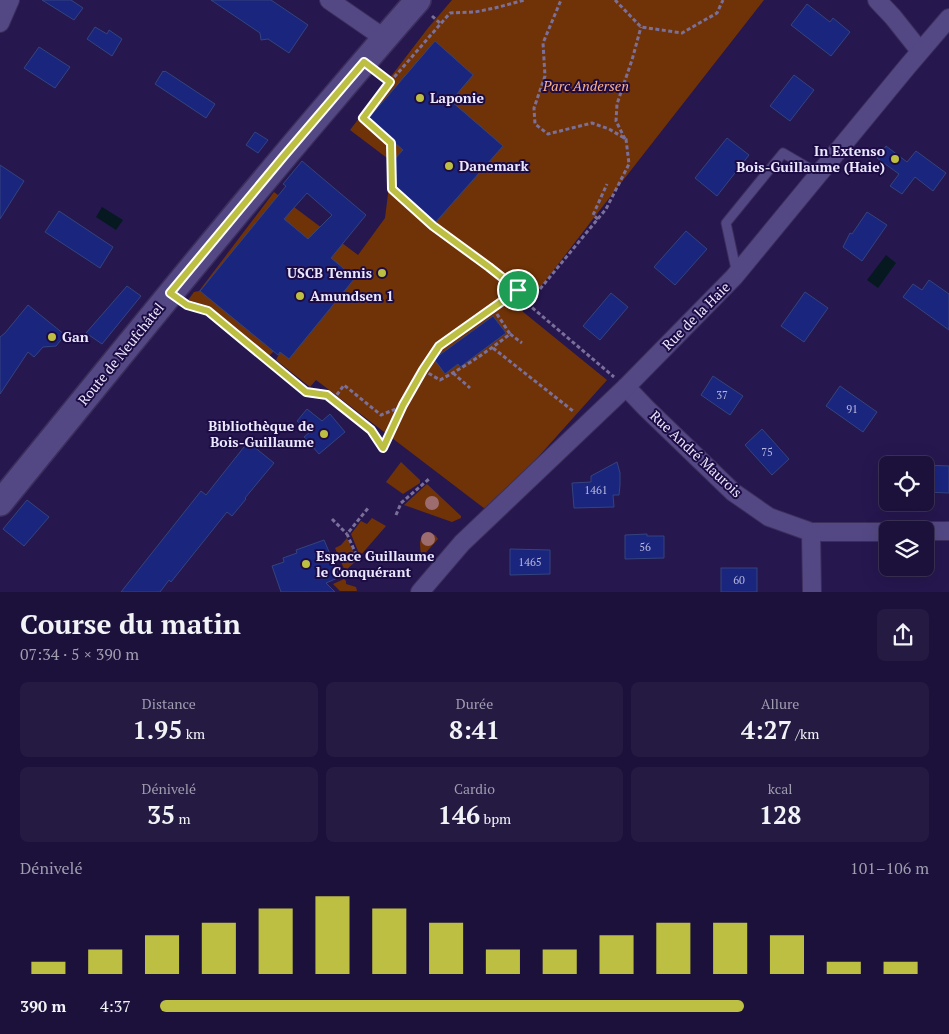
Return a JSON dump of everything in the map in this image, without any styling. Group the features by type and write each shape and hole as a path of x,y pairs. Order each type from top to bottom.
{"main road":[{"name":"Route de Neufchâtel","path":"0,502 283,157 418,0"}],"street":[{"path":"328,0 384,38"},
{"path":"877,0 920,51"},
{"name":"Rue de la Haie","path":"420,592 462,543 626,387 737,274 920,51 947,25"},
{"name":"Rue André Maurois","path":"626,387 733,492 768,517 811,532 879,532"},
{"path":"934,532 949,531"},
{"path":"811,532 812,592"}],"lane":[{"path":"737,274 726,223 783,153 819,174"}],"path":[{"path":"525,0 475,12 450,13 390,82 363,118 391,143 392,189 433,226 518,290 529,305 626,387"},
{"path":"561,0 543,43 545,76 534,108 535,124 548,134 592,123 609,129 626,139"},
{"path":"615,0 641,27 682,33 716,13 723,0"},
{"path":"529,305 606,209 629,164 626,139 616,121 617,104 641,27"},
{"path":"364,62 390,82"},
{"path":"598,219 592,214 607,184"},
{"path":"170,293 187,305 208,311 306,392 327,395 371,430 383,448 403,405 439,346 518,290"},
{"path":"493,308 510,334 522,343"},
{"path":"423,370 440,380 466,366 510,334"},
{"path":"493,348 572,411"},
{"path":"453,373 470,388"},
{"path":"333,400 344,385 381,414 403,405"},
{"path":"396,514 401,503 429,479"},
{"path":"347,534 369,507"},
{"path":"332,519 347,534 358,561"}],"green space":[{"name":"USCB Tennis","path":"452,0 764,0 522,311 607,380 489,512 316,380 310,387 276,360 280,352 234,317 274,351 268,357 205,305 188,300 194,292 199,291 274,192 358,255 385,218 388,194 387,158 350,130 428,28"},
{"path":"401,462 420,480 420,483 403,494 386,482"},
{"path":"427,484 461,518 452,522 404,505"},
{"path":"372,518 386,526 360,556 351,534 361,521 367,524"},
{"path":"428,533 435,535 438,539 421,558 421,538"},
{"path":"347,538 357,560 345,571 335,548 341,545"},
{"path":"344,579 346,584 356,587 357,591 340,591 333,584"}],"water":[{"path":"102,207 123,220 116,230 96,217"},
{"path":"886,255 896,263 878,288 867,280"}],"building":[{"path":"42,0 71,0 83,8 74,20"},
{"path":"211,0 271,0 308,25 289,53 268,39 261,40 260,33"},
{"path":"807,4 830,22 833,18 850,32 831,56 791,25"},
{"path":"95,27 107,34 109,30 122,39 112,56 87,39"},
{"path":"435,41 473,75 451,101 503,146 434,224 394,188 392,162 403,150 368,119"},
{"path":"39,47 70,67 55,88 24,68"},
{"path":"163,71 215,104 206,118 155,84"},
{"path":"794,75 814,90 790,121 770,106"},
{"path":"255,132 268,140 258,153 246,145"},
{"path":"727,138 749,155 717,196 695,178"},
{"path":"886,146 907,162 916,151 946,173 933,191 915,177 902,194 890,186 899,174 877,158"},
{"path":"302,161 366,215 331,258 355,278 289,359 280,352 278,355 200,291 286,186 283,184","holes":["307,193 332,215 308,239 284,219"]},
{"path":"0,165 24,181 0,219"},
{"path":"59,211 113,247 100,268 45,232"},
{"path":"867,212 887,225 862,261 843,247 850,233 852,234"},
{"path":"686,231 707,249 675,285 654,267"},
{"path":"929,280 949,294 949,330 903,297 913,284 922,290"},
{"path":"127,286 141,296 102,344 86,333"},
{"path":"805,292 828,308 804,342 781,326"},
{"path":"611,293 628,307 600,340 583,326"},
{"path":"28,305 65,335 56,346 43,347 34,357 28,352 0,394 0,337"},
{"path":"493,316 506,333 460,367 458,364 445,374 434,359"},
{"path":"713,376 743,396 730,415 701,395"},
{"path":"840,386 877,412 863,432 826,406"},
{"name":"Bibliothèque de Bois-Guillaume","path":"307,409 322,421 330,414 345,432 319,454 304,437 310,432 297,421"},
{"path":"762,429 789,459 772,475 745,445"},
{"path":"248,442 274,463 232,516 227,512 171,582 169,580 160,592 121,592 201,491 206,495"},
{"path":"617,462 620,473 620,485 619,495 613,495 614,507 574,508 572,483 591,482 591,476"},
{"path":"934,465 949,466 949,493 934,492"},
{"path":"27,500 49,517 24,546 3,529"},
{"path":"647,534 647,536 664,536 664,558 625,559 625,535"},
{"name":"Espace Guillaume le Conquérant","path":"324,540 340,577 326,583 335,592 281,592 272,566 284,562 283,558 297,553 296,550"},
{"path":"510,549 550,550 550,574 510,575"},
{"path":"721,568 757,568 757,592 721,592"}],"place":[{"name":"Laponie","path":"420,98"},
{"name":"In Extenso Bois-Guillaume (Haie)","path":"895,159"},
{"name":"Danemark","path":"449,166"},
{"name":"USCB Tennis","path":"382,273"},
{"name":"Amundsen 1","path":"300,296"},
{"name":"Gan","path":"52,337"},
{"name":"Bibliothèque de Bois-Guillaume","path":"324,434"},
{"name":"Espace Guillaume le Conquérant","path":"306,564"}],"route":[{"path":"364,62 390,82 363,118 391,143 392,189 433,226 518,290 439,346 403,405 383,448 371,430 327,395 306,392 208,311 187,305 170,293 364,62"}],"park label":[{"name":"Parc Andersen","path":"586,86"}]}
